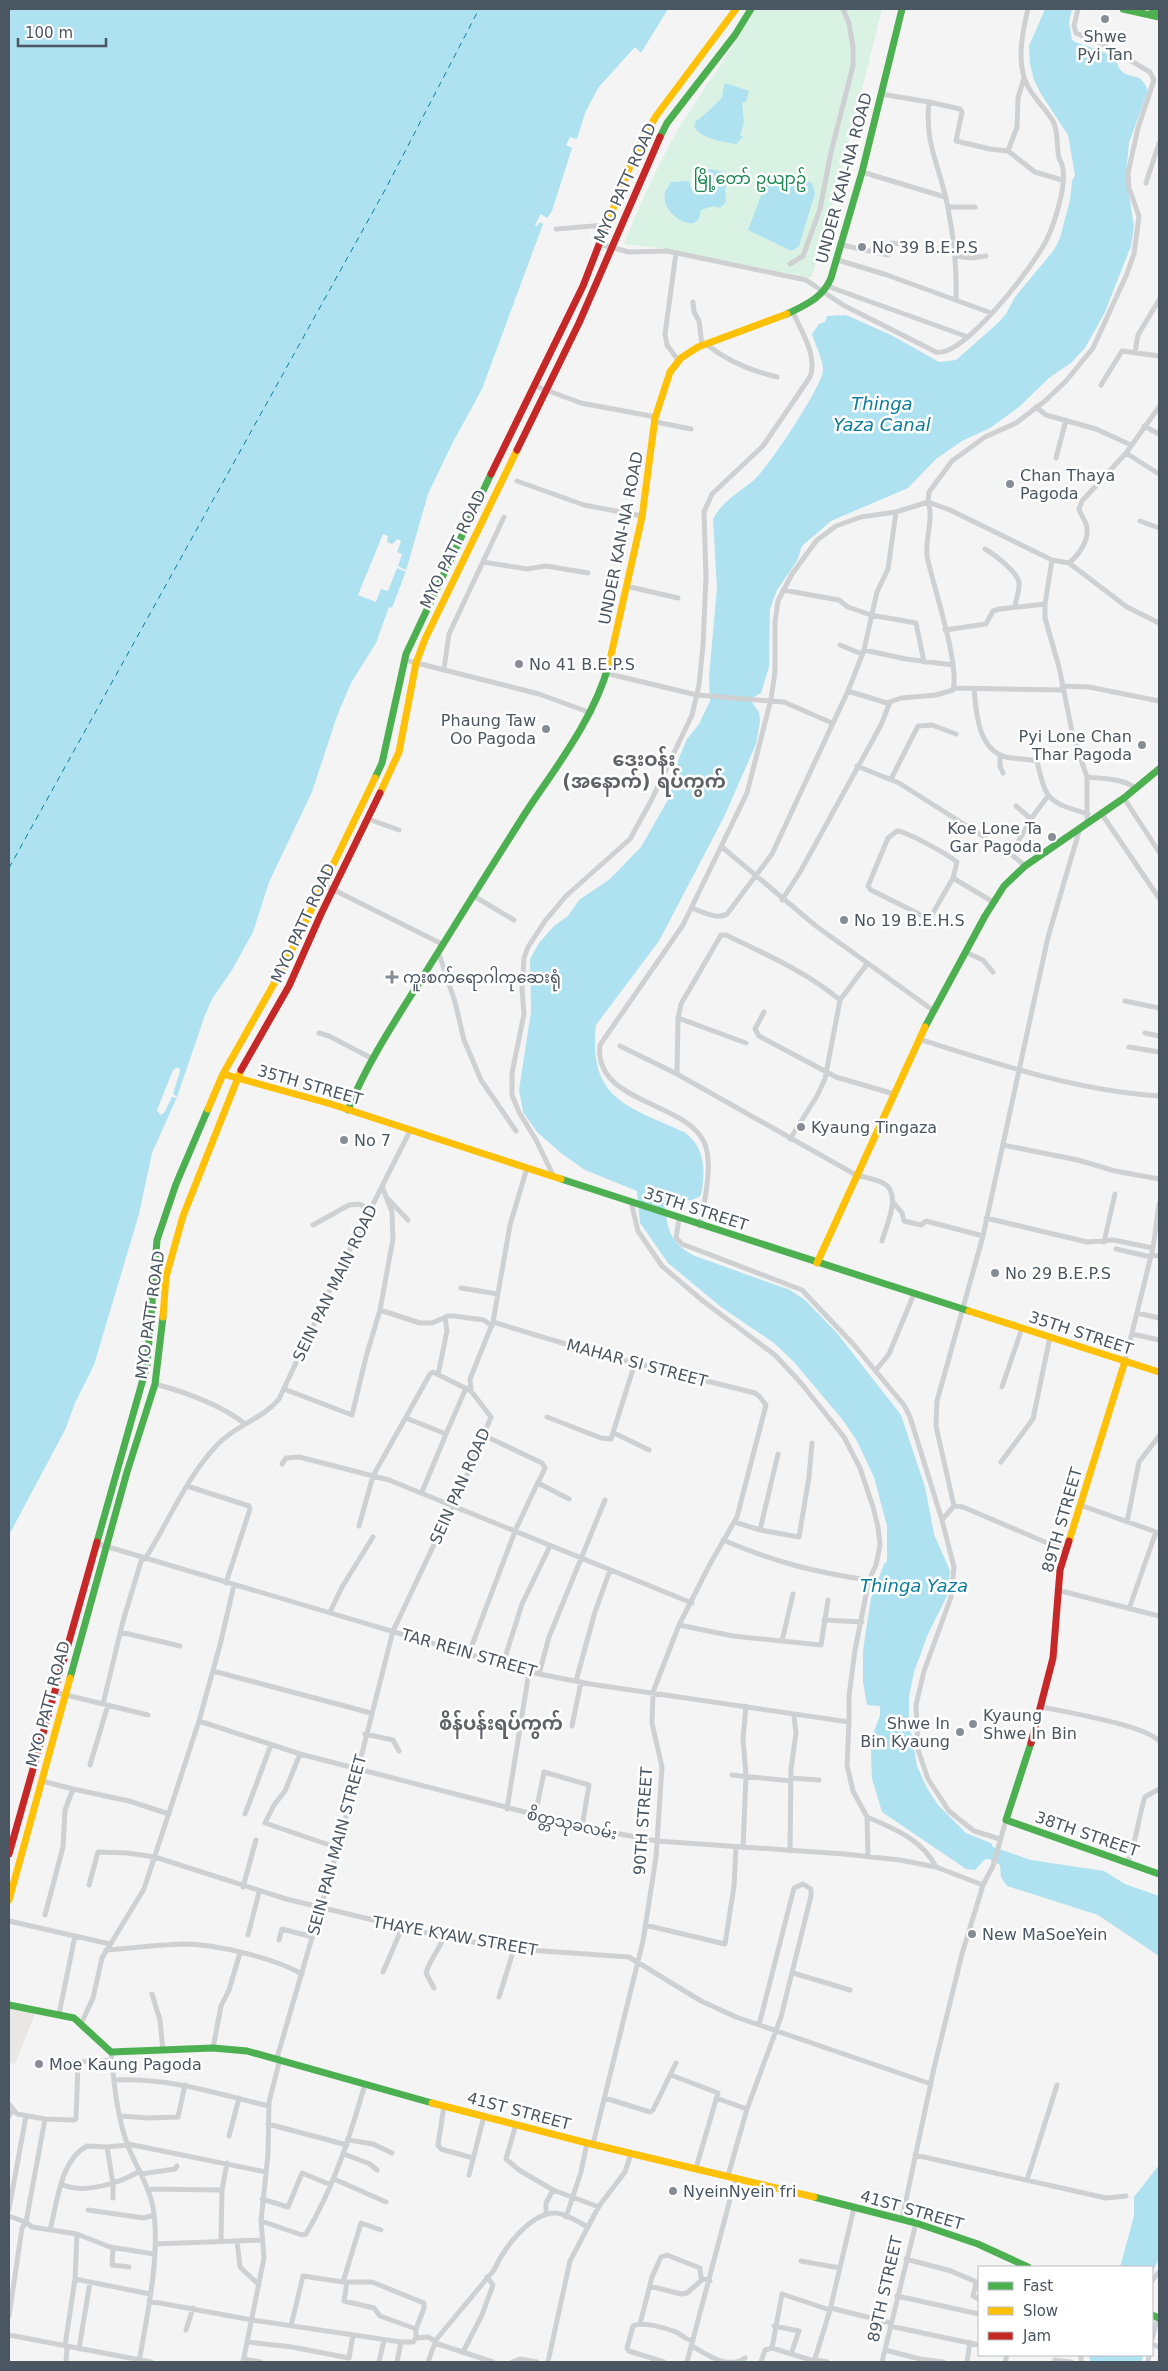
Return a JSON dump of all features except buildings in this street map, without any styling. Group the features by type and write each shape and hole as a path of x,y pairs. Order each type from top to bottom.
{"main road":[{"name":"MYO PATT ROAD","path":"9,1854 95,1542 147,1365 158,1240 176,1184 223,1074 284,966 385,756 405,660 412,640 474,508 583,286 635,154 656,116 736,9"},
{"name":"MYO PATT ROAD","path":"9,1900 73,1662 154,1384 158,1367 166,1278 173,1247 183,1216 237,1078 289,986 333,889 396,760 416,663 439,609 545,390 580,323 648,160 667,123 722,52 751,9"},
{"name":"UNDER KAN-NA ROAD","path":"825,289 838,260 862,172 902,9"},
{"path":"1123,9 1159,10"},
{"path":"1151,11 1159,17"},
{"path":"711,44 722,52"},
{"path":"678,360 704,345 794,312 825,289"},
{"name":"UNDER KAN-NA ROAD","path":"348,1110 357,1087 373,1059 471,895 591,713 600,694 605,673 613,654 642,516 657,419 666,383 678,360"},
{"path":"474,508 487,513"},
{"path":"385,756 396,760"},
{"path":"817,1263 919,1039 993,902 1010,879 1025,866 1124,798 1159,769"},
{"name":"35TH STREET","path":"223,1074 411,1129 678,1219 1159,1372"},
{"name":"89TH STREET","path":"1006,1820 1042,1707 1055,1652 1057,1590 1066,1551 1124,1361"},
{"path":"147,1365 158,1367"},
{"path":"63,1660 73,1662"},
{"name":"38TH STREET","path":"1006,1820 1128,1861 1159,1874"},
{"path":"9,1854 20,1857"},
{"path":"9,2005 74,2018 111,2056"},
{"name":"41ST STREET","path":"111,2056 213,2048 248,2051 444,2106 590,2144 902,2219 978,2244 1026,2266"}],"street":[{"path":"1008,151 1017,127 1018,98 1024,78 1023,39 1028,9"},
{"path":"954,688 953,665 946,630 927,556 930,511 928,492 952,461 985,437 1016,423 1066,381 1088,355 1130,267 1139,223 1138,210 1129,188 1128,173 1138,128 1154,83 1154,77 1150,72 1104,45 1076,33 1074,21 1078,9"},
{"path":"790,264 803,256 820,209 830,152 853,66 854,46 844,10"},
{"path":"825,289 843,306 936,352 944,353 953,349 992,313 1031,264 1046,240 1058,208 1062,180 1063,169 1059,157 1059,139 1053,122 1024,78"},
{"path":"881,94 960,109 962,112 956,141 1008,151 1035,172 1062,180"},
{"path":"929,102 928,134 948,207 956,256 956,300"},
{"path":"1146,183 1159,143"},
{"path":"862,172 945,197"},
{"path":"948,207 975,208"},
{"path":"556,230 606,225"},
{"path":"842,245 888,255 891,243 910,245"},
{"path":"599,244 630,252 660,250 806,280 825,289 968,337"},
{"path":"676,253 665,334 668,344 678,360"},
{"path":"956,256 971,258 986,256"},
{"path":"838,260 992,313"},
{"path":"1135,352 1138,335 1159,300"},
{"path":"693,302 694,312 699,321 704,345 742,366 777,377"},
{"path":"554,1176 536,1140 518,1112 512,1095 512,1073 524,1014 522,989 524,958 528,947 544,921 593,870 624,846 637,829 688,724 700,695 706,577 704,512 716,489 763,446 810,377 813,369 812,357 794,312"},
{"path":"1101,385 1120,353 1124,350 1159,356"},
{"path":"535,386 582,403 657,419 691,429"},
{"path":"1036,407 1046,415 1105,433 1131,445"},
{"path":"1069,563 1080,550 1087,532 1087,526 1079,509 1082,501 1126,453 1159,407"},
{"path":"1056,458 1066,420"},
{"path":"1144,426 1159,434"},
{"path":"1126,453 1159,474"},
{"path":"517,481 584,505 642,516"},
{"path":"700,1226 707,1179 704,1142 688,1124 647,1102 612,1080 604,1070 599,1054 604,1039 692,908 746,794 754,771 771,700 775,672 776,610 783,590 809,550 836,526 861,517 896,512 928,502 945,508 1052,560 1069,563 1127,607 1159,623"},
{"path":"692,908 722,917 727,914 772,854 848,691 863,652 877,592 888,570 896,512"},
{"path":"444,669 449,634 504,517"},
{"path":"1140,521 1159,528"},
{"path":"985,549 994,554 1016,576 1018,588 1015,606"},
{"path":"954,1506 937,1431 936,1414 945,1368 964,1310 983,1236 1048,937 1088,814 1087,778 1073,736 1059,667 1046,625 1045,604 1052,560"},
{"path":"483,562 528,570 546,566 588,573"},
{"path":"626,586 678,598"},
{"path":"783,590 839,600 848,607 871,615 916,623 924,662"},
{"path":"946,630 986,624 995,610 1015,606 1045,604"},
{"path":"840,645 863,652 953,665"},
{"path":"405,660 539,694 591,713"},
{"path":"605,673 700,695 784,702 832,723"},
{"path":"848,691 879,702 890,702 901,698 936,695 952,691 954,688 1089,687 1159,701"},
{"path":"974,689 982,734 990,747 1000,755 1037,761 1041,779 1048,796 1055,802 1088,814"},
{"path":"782,900 800,872 857,766 882,725 890,702"},
{"path":"891,779 918,726 932,725 956,734"},
{"path":"1000,755 1000,766 1003,773"},
{"path":"857,766 891,779 1011,854 1025,866"},
{"path":"1087,778 1131,784 1136,789"},
{"path":"1011,854 1031,819 1048,796"},
{"path":"1124,798 1159,852"},
{"path":"1016,806 1031,819"},
{"path":"1101,814 1159,898"},
{"path":"368,819 399,830"},
{"path":"897,831 911,835 918,841 949,856 956,862 953,878 930,918 871,890 868,886 888,838 897,831"},
{"path":"722,846 782,900 867,964 934,1011"},
{"path":"953,878 993,902"},
{"path":"322,884 440,947 464,1040 481,1080 516,1132"},
{"path":"471,895 514,920"},
{"path":"677,1074 678,1018 681,1004 718,939 723,934 776,959 840,1000"},
{"path":"965,952 983,960 993,972"},
{"path":"790,1139 817,1096 827,1072 840,1000 867,964"},
{"path":"1125,1001 1159,1008"},
{"path":"764,1012 755,1028 760,1036 827,1072 854,1084 894,1094"},
{"path":"678,1018 746,1043"},
{"path":"319,1033 329,1036 373,1059"},
{"path":"1145,1034 1159,1036"},
{"path":"919,1039 1019,1069 1115,1091 1159,1096"},
{"path":"620,1046 677,1074 754,1116 790,1139 856,1175 884,1184 892,1194 893,1202 882,1241"},
{"path":"1130,1048 1159,1052"},
{"name":"SEIN PAN MAIN ROAD","path":"90,1765 106,1705 120,1632 144,1559 187,1486 216,1445 244,1423 274,1405 284,1389 336,1277 411,1129"},
{"path":"1003,1145 1078,1160 1115,1171 1159,1179"},
{"path":"422,1492 446,1434 469,1389 471,1373 492,1324 510,1224 527,1168"},
{"path":"284,1389 352,1415 368,1348 380,1310 392,1239 392,1212 382,1186"},
{"path":"1104,1242 1115,1194"},
{"path":"387,1198 408,1220"},
{"path":"893,1202 902,1213 904,1221 921,1225 926,1221 983,1236"},
{"path":"634,1203 638,1231 662,1266 703,1301 775,1355 801,1382 844,1437 860,1468 878,1527 880,1545 876,1565 869,1580 855,1650 849,1696 846,1753 848,1776 867,1817 868,1856"},
{"path":"313,1225 349,1205 359,1204 370,1209"},
{"name":"89TH STREET","path":"1124,1361 1154,1248 1159,1204"},
{"path":"986,1218 1087,1242 1114,1240 1154,1248"},
{"path":"678,1219 676,1238 682,1244 802,1290 876,1370 900,1399 910,1417 942,1520 954,1566 953,1584 921,1686 916,1712 918,1750 928,1779 949,1811 974,1831 999,1842"},
{"path":"1116,1250 1159,1256"},
{"path":"461,1288 498,1294"},
{"path":"876,1370 889,1354 914,1294"},
{"name":"MAHAR SI STREET","path":"380,1310 423,1323 438,1321 445,1317 484,1320 492,1324 635,1363 755,1393 760,1396 766,1405 764,1415"},
{"path":"1137,1313 1159,1318"},
{"path":"438,1375 447,1336 445,1317"},
{"path":"1002,1387 1022,1328"},
{"path":"1132,1334 1159,1340"},
{"path":"1001,1462 1033,1419 1050,1337"},
{"path":"547,1417 606,1439 611,1439 635,1363"},
{"path":"359,1526 373,1476 430,1374 433,1372 469,1389"},
{"path":"154,1384 220,1408 244,1423"},
{"name":"SEIN PAN ROAD","path":"393,1631 453,1505 491,1416 469,1389"},
{"name":"90TH STREET","path":"566,2217 605,2098 645,1925 657,1841 662,1766 652,1723 653,1692 679,1625 723,1540 735,1522 764,1415"},
{"path":"406,1418 446,1434"},
{"path":"614,1433 649,1450"},
{"path":"469,1653 515,1530 545,1468 542,1462 483,1435"},
{"path":"1128,1522 1139,1462 1157,1444 1159,1436"},
{"path":"735,1522 760,1530 799,1537 809,1477 812,1443"},
{"path":"760,1530 778,1454"},
{"path":"282,1464 286,1458 299,1457 373,1476 422,1492 692,1603"},
{"path":"538,1482 569,1499"},
{"path":"187,1486 249,1506 250,1509 226,1583"},
{"path":"539,1674 549,1637 605,1500"},
{"path":"942,1520 954,1506"},
{"path":"954,1506 963,1507 1066,1551"},
{"path":"1080,1506 1158,1533 1130,1609"},
{"path":"330,1612 342,1587 373,1537"},
{"path":"723,1540 775,1562 819,1572 869,1580"},
{"name":"TAR REIN STREET","path":"95,1542 144,1559 330,1612 529,1672 578,1682 746,1706 794,1716 841,1723 849,1722"},
{"path":"503,1664 522,1604 550,1546"},
{"path":"572,1726 578,1682 595,1612 610,1570"},
{"path":"81,2024 93,1998 98,1968 106,1950 142,1895 199,1721 234,1585"},
{"path":"1057,1590 1159,1616"},
{"path":"782,1641 793,1594"},
{"path":"679,1625 733,1636 820,1645 828,1600"},
{"path":"824,1620 862,1622"},
{"name":"SEIN PAN MAIN STREET","path":"244,2360 264,2258 261,2221 262,2199 266,2172 269,2106 278,2059 338,1848 365,1734 393,1631"},
{"path":"120,1632 180,1646"},
{"path":"213,1672 371,1713"},
{"path":"507,1809 529,1672"},
{"path":"54,1692 148,1715"},
{"path":"743,1848 746,1776 743,1739 746,1706"},
{"path":"1042,1707 1137,1729 1159,1741"},
{"path":"790,1851 791,1779 796,1733 794,1716"},
{"name":"စိတ္တသုခလမ်း","path":"199,1721 300,1754 582,1827 657,1841 868,1856 936,1867 984,1884"},
{"path":"365,1734 393,1740 399,1750"},
{"path":"245,1814 271,1745"},
{"path":"300,1754 285,1791 268,1814 265,1823 338,1848"},
{"path":"535,1816 544,1772 589,1785 582,1827"},
{"path":"732,1775 819,1780"},
{"path":"42,1781 129,1801 169,1814"},
{"path":"45,1916 63,1847 65,1810 73,1789"},
{"path":"1128,1861 1136,1840 1138,1822 1145,1796 1159,1789"},
{"path":"867,1817 913,1840 928,1854 936,1867"},
{"name":"89TH STREET","path":"902,2219 931,2084 962,1954 984,1884 993,1866 1006,1820"},
{"path":"243,1887 256,1840"},
{"path":"645,1925 725,1944 734,1886 736,1847"},
{"name":"THAYE KYAW STREET","path":"89,1885 98,1852 128,1853 155,1857 259,1892 444,1937 550,1953 619,1955 637,1961 701,2001 736,2017 776,2029 931,2084"},
{"path":"687,2362 710,2281 747,2109 776,2029 793,1973 811,1896 811,1889 803,1884 794,1888 759,2025"},
{"path":"248,1935 259,1892"},
{"path":"9,1921 110,1944"},
{"path":"383,1972 402,1928"},
{"path":"279,1940 282,1929 313,1937"},
{"path":"58,2014 75,1936"},
{"path":"434,1988 426,1973 430,1959 439,1949 444,1937"},
{"path":"106,1950 184,1944 205,1946 240,1953 290,1967 302,1974"},
{"path":"499,1997 514,1949"},
{"path":"213,2048 221,2006 229,1990 240,1953"},
{"path":"793,1973 850,1990"},
{"path":"152,1994 160,2020 163,2051"},
{"path":"9,2104 17,2114 45,2119 75,2120 78,2064 111,2056 120,2116 128,2144 147,2189 154,2215 155,2244 150,2294 139,2361"},
{"path":"605,2098 650,2112 653,2110 676,2063"},
{"path":"671,2075 717,2092 696,2168"},
{"path":"114,2080 154,2080 185,2085 269,2106"},
{"path":"261,2221 306,2234 322,2208 344,2154 365,2084"},
{"path":"120,2116 178,2117 185,2085"},
{"path":"1027,2180 1057,2085"},
{"path":"229,2136 239,2098"},
{"path":"716,2098 747,2109"},
{"path":"444,2106 438,2142 439,2147 473,2158"},
{"path":"9,2116 14,2110"},
{"path":"9,2209 26,2116"},
{"path":"469,2175 484,2116"},
{"path":"9,2316 45,2119"},
{"path":"268,2124 348,2143 373,2144 392,2153"},
{"path":"516,2124 506,2156 507,2161 553,2190 599,2207"},
{"path":"50,2230 61,2184 69,2165 87,2146 107,2147 128,2144 266,2172"},
{"path":"107,2147 113,2184 113,2198"},
{"path":"344,2154 370,2164 378,2170"},
{"path":"548,2362 570,2261 599,2207 625,2172 631,2154"},
{"path":"915,2155 1106,2198 1126,2196"},
{"path":"221,2242 222,2190 227,2163"},
{"path":"61,2184 69,2188 113,2184 141,2172 170,2171 176,2169 176,2166"},
{"path":"262,2199 288,2207 302,2173 386,2202"},
{"path":"147,2189 222,2190"},
{"path":"546,2213 546,2203 553,2190"},
{"path":"815,2361 830,2309 854,2208"},
{"path":"88,2210 144,2218 154,2215"},
{"path":"428,2362 435,2342 494,2270 500,2257 525,2229 546,2213 556,2212 588,2226"},
{"path":"9,2216 26,2222 32,2227 77,2234 113,2248 154,2254"},
{"path":"381,2230 361,2223 345,2282 344,2301 374,2308 380,2316 416,2328"},
{"name":"89TH STREET","path":"882,2362 916,2223"},
{"path":"66,2362 66,2346 75,2279 77,2234"},
{"path":"155,2244 262,2240"},
{"path":"237,2241 240,2268 259,2285"},
{"path":"113,2248 112,2265 129,2267"},
{"path":"640,2324 658,2260 667,2255 700,2268 701,2278 710,2281"},
{"path":"906,2258 950,2271 978,2283 973,2296 978,2298"},
{"path":"801,2261 840,2268"},
{"path":"291,2326 303,2276 345,2282 372,2282 424,2303 424,2308 416,2328 416,2338"},
{"path":"464,2352 482,2315 493,2285 487,2278"},
{"path":"75,2279 150,2294"},
{"path":"650,2286 681,2294 688,2293 704,2280"},
{"path":"79,2349 90,2282"},
{"path":"772,2348 774,2326 783,2294 830,2309 978,2344"},
{"path":"897,2296 978,2314"},
{"path":"149,2301 252,2320 384,2340 413,2342 416,2338 428,2337 435,2342 493,2362"},
{"path":"186,2330 193,2308"},
{"path":"1153,2334 1156,2317"},
{"path":"664,2362 628,2350 633,2326 640,2324 676,2332 712,2358 721,2361 740,2361 745,2358"},
{"path":"774,2326 798,2331 791,2354"},
{"path":"9,2335 151,2362"},
{"path":"247,2342 292,2347 348,2360 353,2335"},
{"path":"379,2362 384,2340"},
{"path":"397,2362 401,2342"},
{"path":"967,2362 970,2342"},
{"path":"761,2362 765,2350 772,2348 815,2361 827,2362"},
{"path":"885,2350 920,2359 943,2362"},
{"path":"512,2362 520,2358 537,2362"},
{"path":"1055,2359 1070,2362"},
{"path":"244,2360 261,2362"}],"shaded area":[{"path":"9,2009 35,2014 15,2064 9,2063"}],"green space":[{"name":"မြို့တော် ဥယျာဥ်","path":"754,9 882,9 822,247 811,278 660,248 624,244 648,188 676,133 736,41"}],"water":[{"path":"9,9 668,9 641,53 635,47 598,88 585,113 577,139 570,137 566,145 572,148 552,211 547,218 541,214 535,225 537,226 540,222 543,224 482,389 452,444 428,494 406,571 392,608 389,607 376,643 351,683 337,716 312,792 269,882 253,932 232,970 212,999 205,1015 177,1097 152,1153 139,1214 94,1365 75,1403 65,1430 9,1535"},
{"name":"Thinga Yaza Canal","path":"1045,9 1072,9 1069,22 1072,40 1111,56 1122,71 1128,75 1138,77 1148,90 1129,143 1126,174 1134,227 1131,246 1105,312 1085,348 1071,363 1049,378 1019,407 990,428 962,441 936,459 908,488 831,521 802,546 797,561 777,590 770,609 769,667 761,693 754,697 752,702 759,712 760,721 756,744 724,817 659,941 596,1025 595,1050 598,1069 605,1085 616,1096 645,1115 684,1132 696,1144 700,1152 703,1168 701,1195 689,1200 665,1200 668,1226 679,1246 695,1256 790,1290 805,1300 837,1333 901,1415 925,1487 934,1534 950,1571 948,1594 928,1634 914,1672 909,1697 909,1722 917,1766 927,1788 938,1805 966,1833 991,1843 993,1847 1031,1860 1104,1871 1125,1884 1159,1896 1159,1956 1098,1915 1007,1886 1001,1877 1000,1865 989,1859 984,1860 975,1870 966,1869 882,1812 872,1779 871,1756 871,1740 880,1715 880,1706 867,1705 863,1682 863,1651 871,1598 884,1564 887,1561 887,1526 874,1477 857,1441 842,1419 794,1362 774,1343 721,1307 668,1263 640,1223 637,1191 585,1170 561,1153 537,1132 523,1112 519,1090 531,1012 530,959 539,943 554,926 568,916 579,900 610,879 641,847 669,798 679,758 687,739 699,724 710,701 709,677 717,588 713,519 726,502 761,473 814,393 823,366 812,334 819,324 825,322 827,316 846,315 891,335 939,362 956,360 1006,314 1015,297 1054,250 1060,238 1070,200 1072,181 1075,175 1068,135 1041,94 1034,80 1030,64 1029,46"},
{"path":"725,83 749,91 746,102 742,102 744,122 740,135 743,137 736,144 707,137 694,127 696,121 722,97"},
{"path":"709,169 720,171 729,177 725,189 726,202 720,208 713,206 701,210 699,219 694,223 683,221 669,210 666,204 665,192 671,182 689,181 692,190 700,190 704,186"},
{"path":"790,172 812,183 815,193 799,246 792,251 748,230 769,175 780,180 787,178"},
{"path":"1159,2165 1159,2259 1153,2270 1153,2266 1120,2266 1134,2216 1134,2197"},
{"path":"1089,2356 1143,2356 1142,2362 1090,2362"}],"pier":[{"path":"383,534 388,536 387,542 392,544 398,539 401,541 397,552 402,554 398,566 406,570 406,572 397,568 388,591 381,589 376,602 358,595"},
{"path":"179,1068 180,1071 173,1094 177,1097 172,1097 164,1113 160,1115 157,1110 173,1070"}],"ferry route":[{"path":"9,868 385,190 479,9"}],"traffic: fast":[{"path":"660,137 667,123 735,35 751,9"},
{"path":"787,314 818,296 828,285 831,278 862,172 902,9"},
{"path":"1123,9 1159,17"},
{"path":"1152,9 1159,10"},
{"path":"375,778 382,763 406,654 491,474"},
{"path":"348,1110 364,1076 392,1026 585,721 609,664"},
{"path":"925,1027 985,916 1004,886 1025,866 1124,798 1159,769"},
{"path":"97,1542 147,1365 157,1240 176,1184 208,1109"},
{"path":"561,1179 969,1311"},
{"path":"70,1678 127,1472 155,1384 163,1317"},
{"path":"1031,1743 1006,1820 1159,1874"},
{"path":"9,2005 74,2018 111,2052 213,2048 247,2051 432,2103"},
{"path":"814,2197 916,2223 978,2244 1026,2266"},
{"path":"1153,2315 1159,2318"}],"traffic: slow":[{"path":"605,229 635,154 656,116 736,9"},
{"path":"609,664 642,517 655,418 670,372 681,358 698,347 787,314"},
{"path":"380,793 399,752 416,663 425,639 517,450"},
{"path":"208,1109 223,1074 284,966 375,778"},
{"path":"817,1263 925,1027"},
{"path":"163,1317 166,1277 183,1216 241,1070"},
{"path":"223,1074 331,1104 561,1179"},
{"path":"969,1311 1159,1372"},
{"path":"1069,1541 1125,1361"},
{"path":"9,1900 70,1678"},
{"path":"432,2103 587,2143 814,2197"}],"traffic: jam":[{"path":"517,450 579,323 660,137"},
{"path":"491,474 583,286 605,229"},
{"path":"241,1070 289,986 321,914 380,793"},
{"path":"1031,1743 1053,1658 1060,1570 1069,1541"},
{"path":"9,1854 97,1542"}],"place":[{"name":"Shwe Pyi Tan","path":"1105,19"},
{"name":"No 39 B.E.P.S","path":"862,247"},
{"name":"Chan Thaya Pagoda","path":"1010,484"},
{"name":"No 41 B.E.P.S","path":"519,664"},
{"name":"Phaung Taw Oo Pagoda","path":"546,729"},
{"name":"Pyi Lone Chan Thar Pagoda","path":"1142,745"},
{"name":"Koe Lone Ta Gar Pagoda","path":"1052,837"},
{"name":"No 19 B.E.H.S","path":"844,920"},
{"name":"ကူးစက်ရောဂါကုဆေးရုံ","path":"392,977"},
{"name":"Kyaung Tingaza","path":"801,1127"},
{"name":"No 7","path":"344,1140"},
{"name":"No 29 B.E.P.S","path":"995,1273"},
{"name":"Kyaung Shwe In Bin","path":"973,1724"},
{"name":"Shwe In Bin Kyaung","path":"960,1732"},
{"name":"New MaSoeYein","path":"972,1934"},
{"name":"Moe Kaung Pagoda","path":"39,2064"},
{"name":"NyeinNyein fri","path":"673,2191"}],"district":[{"name":"ဒေးဝန်း (အနောက်) ရပ်ကွက်","path":"644,770"},
{"name":"စိန်ပန်းရပ်ကွက်","path":"501,1723"}],"water label":[{"name":"Thinga Yaza","path":"914,1585"}]}
